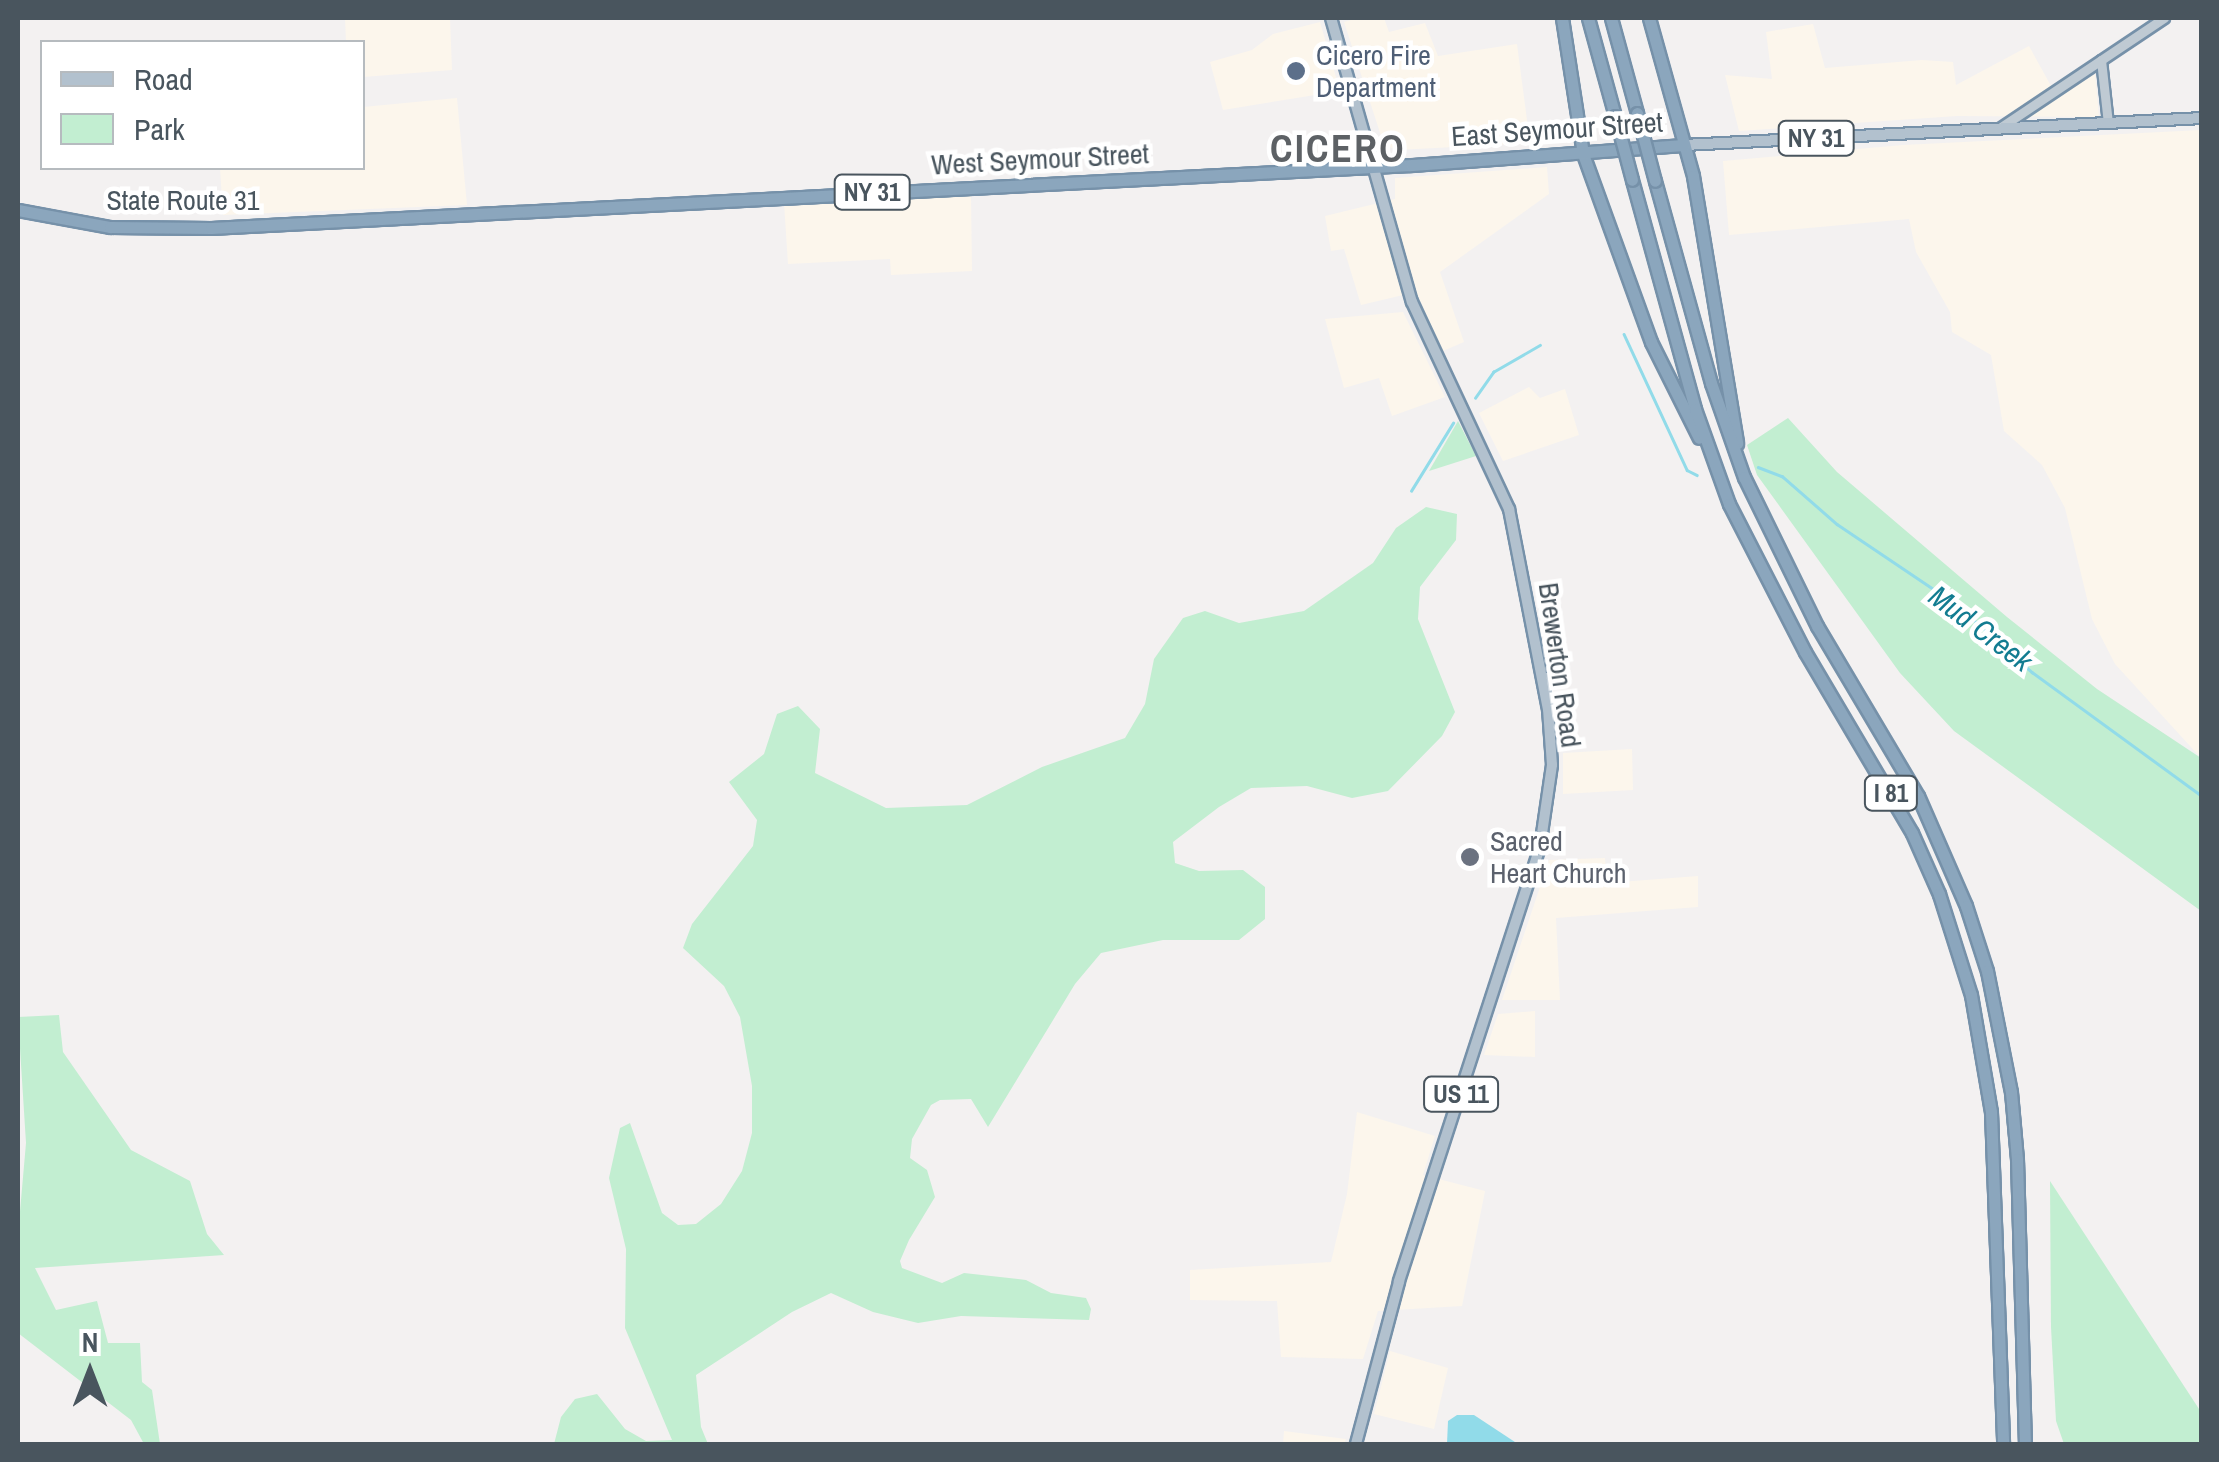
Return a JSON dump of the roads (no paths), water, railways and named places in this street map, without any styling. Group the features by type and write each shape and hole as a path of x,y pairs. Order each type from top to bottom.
{"highway":[{"path":"1562,18 1583,154 1651,342 1714,464"},
{"name":"I 81","path":"1588,18 1714,464 1770,588 1912,834 1938,894 1971,994 1991,1112 2003,1444"},
{"name":"I 81","path":"1611,18 1711,383 1744,476 1790,576 1927,813 1988,971 2014,1126 2025,1444"},
{"path":"1646,18 1681,145 1744,476"},
{"name":"East Seymour Street","path":"1373,165 1681,145"},
{"name":"West Seymour Street","path":"350,221 1373,165"},
{"name":"State Route 31","path":"18,210 66,222 145,230 350,221"}],"main road":[{"name":"Brewerton Road","path":"1331,18 1427,341 1475,430 1509,510 1548,709 1552,765 1540,847 1400,1281 1356,1444"},
{"name":"NY 31","path":"1681,145 2202,118"}],"street":[{"path":"1998,129 2164,18"},
{"path":"2100,60 2108,123"}],"water":[{"path":"1457,1415 1474,1415 1518,1444 1447,1444 1448,1421"}],"waterway":[{"name":"Mud Creek","path":"1624,334 1687,470 1697,475"},
{"name":"Mud Creek","path":"1475,398 1493,372 1540,345"},
{"name":"Mud Creek","path":"1411,491 1453,423"},
{"name":"Mud Creek","path":"1758,467 1782,476 1837,524 1957,605 2032,672 2202,796"}],"place":[{"name":"Cicero Fire Department","path":"1296,71"},
{"name":"Sacred Heart Church","path":"1470,857"}],"district":[{"name":"CICERO","path":"1338,149"}]}
